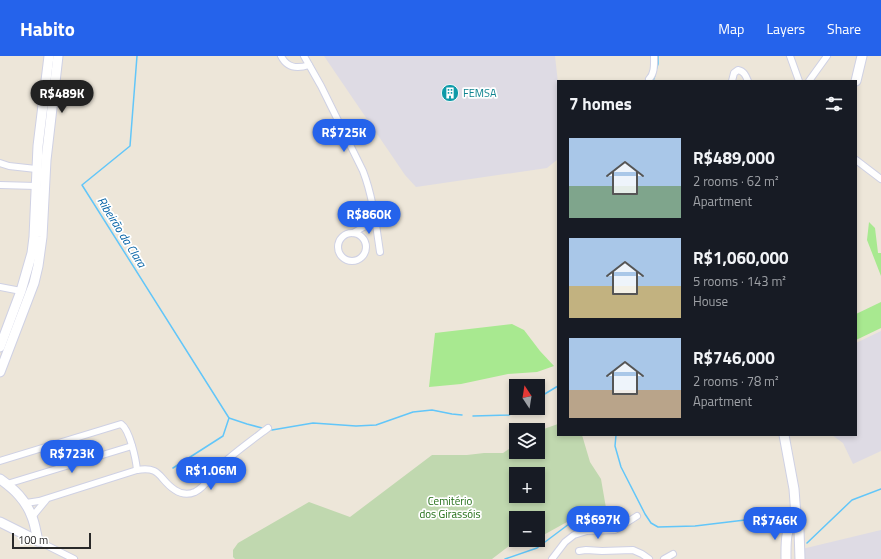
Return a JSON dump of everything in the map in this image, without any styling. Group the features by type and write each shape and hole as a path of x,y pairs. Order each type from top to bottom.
{"main road":[{"path":"0,372 34,283 38,266 42,237 41,170 38,146 49,56"},
{"path":"0,347 21,291 32,253 36,186 41,170 58,56"},
{"path":"856,80 862,56"},
{"path":"784,436 794,489 796,516 799,530 800,559"},
{"path":"3,482 26,503 32,517 38,541"},
{"path":"786,559 786,544 789,526 796,516"},
{"path":"0,522 38,541"}],"street":[{"path":"281,56 286,64 293,68 302,68 309,65"},
{"path":"304,56 364,171 376,220 380,252"},
{"path":"649,79 653,76 654,56"},
{"path":"790,56 799,80"},
{"path":"810,80 827,56"},
{"path":"732,80 734,73 738,70 741,70 747,80"},
{"path":"857,161 881,179"},
{"path":"0,163 9,166 41,170"},
{"path":"0,186 36,186"},
{"path":"353,233 362,237 367,245 364,255 361,258 352,261 344,258 339,251 339,243 344,236 353,233 376,220"},
{"path":"0,287 21,291"},
{"path":"0,461 119,424 125,427 132,446 137,470"},
{"path":"26,503 47,499 137,470 152,470 174,490 183,494 190,494 206,484 221,464 268,428"},
{"path":"3,482 132,446"},
{"path":"32,517 47,499"},
{"path":"552,559 564,542 574,535 587,531 615,530 637,516"},
{"path":"38,541 74,559"},
{"path":"786,544 800,543"},
{"path":"579,551 633,550 649,559"},
{"path":"664,559 673,554"}],"shaded area":[{"name":"FEMSA","path":"324,56 555,56 558,80 557,160 547,168 416,187 405,175"},
{"path":"881,331 881,451 853,464 843,443 833,436 857,436 857,343"},
{"path":"881,530 881,559 802,559 802,549"}],"green space":[{"path":"869,222 875,228 878,253 881,253 881,276 867,240"},
{"path":"881,302 881,328 857,340 857,314"},
{"path":"512,324 524,330 554,366 537,372 508,374 461,384 429,387 435,333"},
{"name":"Cemitério dos Girassóis","path":"557,424 557,436 582,436 590,462 601,479 606,508 567,522 545,534 545,511 509,511 509,546 492,559 235,559 233,557 233,550 238,543 309,502 350,517 432,455 503,453 509,449 509,459 545,459 545,429"}],"waterway":[{"name":"Ribeirão da Clara","path":"137,56 130,146 82,185 229,418"},
{"path":"656,70 658,56"},
{"path":"653,80 655,75"},
{"name":"Ribeirão da Clara","path":"545,394 557,387"},
{"name":"Ribeirão da Clara","path":"272,430 313,423 356,426 376,425 413,412 432,410 462,415"},
{"name":"Ribeirão da Clara","path":"473,416 509,415"},
{"name":"Ribeirão da Clara","path":"173,468 223,436 229,418 262,428"},
{"path":"616,436 615,446 621,467 651,523 658,527 695,526 745,520 755,521 778,531"},
{"path":"807,543 852,500 881,489"},
{"path":"505,559 537,548 573,521 608,514 622,513"}],"place":[{"name":"FEMSA","path":"450,93"}]}
